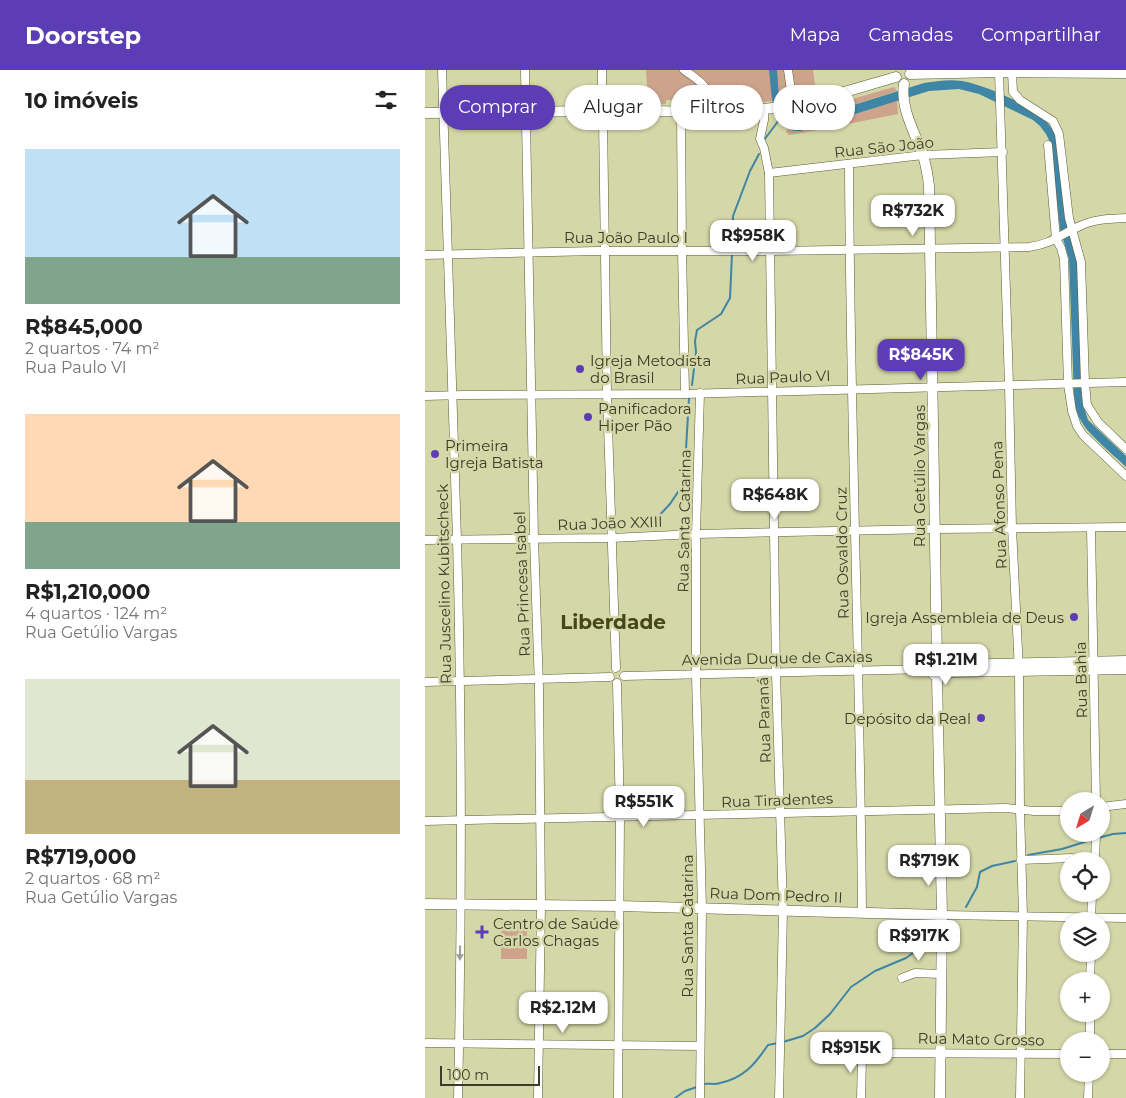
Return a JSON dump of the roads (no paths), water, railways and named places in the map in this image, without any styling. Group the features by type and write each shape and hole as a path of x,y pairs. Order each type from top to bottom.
{"street":[{"name":"Rua Juscelino Kubitscheck","path":"442,70 442,85"},
{"name":"Rua Princesa Isabel","path":"525,70 525,85"},
{"path":"602,70 602,85"},
{"path":"684,70 704,85"},
{"name":"Rua Paraná","path":"784,85 788,70"},
{"name":"Rua Afonso Pena","path":"999,71 1003,152 1012,528 1019,667 1023,916 1020,1098"},
{"path":"855,90 901,80 909,81 909,72 1125,72"},
{"path":"1012,72 1013,92 1019,100 1053,122 1059,134 1069,218 1061,248 1064,259 1072,411 1079,430 1099,452 1126,476"},
{"name":"Rua Getúlio Vargas","path":"901,80 911,125 927,169 929,186 942,915 940,1098"},
{"name":"Rua Paraná","path":"773,112 764,120 759,139 764,148 769,173 776,673 783,911 779,1098"},
{"path":"425,113 440,113"},
{"name":"Rua Juscelino Kubitscheck","path":"443,130 460,681 461,905 458,1098"},
{"name":"Rua Princesa Isabel","path":"526,130 534,538 539,679 541,905 538,1098"},
{"path":"603,130 607,394 616,668"},
{"path":"681,130 685,394"},
{"path":"1048,145 1065,234 1081,262 1083,383 1087,405 1093,416 1126,449"},
{"name":"Rua São João","path":"769,173 923,155 1003,152"},
{"name":"Rua Osvaldo Cruz","path":"849,164 851,389 862,811 862,912"},
{"name":"Rua João Paulo I","path":"425,254 1005,248 1035,246 1096,220 1126,218"},
{"name":"Rua Paulo VI","path":"425,396 700,394 1126,382"},
{"name":"Rua Santa Catarina","path":"700,394 695,674 701,816 700,1094"},
{"name":"Rua João XXIII","path":"425,540 611,538 855,530 1126,527"},
{"name":"Rua Bahia","path":"1091,528 1096,792"},
{"name":"Avenida Duque de Caxias","path":"624,676 939,669 952,672 1019,667 1094,665 1126,661"},
{"name":"Avenida Duque de Caxias","path":"1094,665 1126,669"},
{"path":"616,668 621,669 624,676 621,681 617,682"},
{"path":"610,677 611,671 616,668"},
{"path":"425,682 610,677 617,682"},
{"path":"617,682 620,817 618,1098"},
{"path":"1110,806 1126,804"},
{"name":"Rua Tiradentes","path":"425,821 1006,808 1060,811"},
{"path":"1021,860 1060,858"},
{"name":"Rua Dom Pedro II","path":"425,904 619,906 1060,918"},
{"name":"Rua Dom Pedro II","path":"1110,918 1126,918"},
{"path":"902,978 912,973 941,974"},
{"path":"425,1043 700,1046"},
{"name":"Rua Mato Grosso","path":"861,1098 862,1059 868,1053 1060,1054"},
{"path":"1110,1054 1126,1054"},
{"path":"1089,1082 1089,1098"}],"water":[{"path":"769,70 777,70 778,85 773,85 773,105"},
{"path":"948,80 962,81 990,89 1028,107 1045,120 1056,136 1078,259 1082,401 1088,420 1126,456 1126,467 1088,431 1083,425 1076,408 1069,259 1060,229 1050,142 1046,134 1033,120 979,94 959,89 929,91 855,114 855,105 924,83"}],"waterway":[{"path":"764,140 773,128"},
{"path":"732,249 733,216 750,171 759,154"},
{"path":"692,385 697,330 721,314 730,298 732,254"},
{"path":"655,520 670,504 684,483 689,398"},
{"path":"1110,835 1126,833"},
{"path":"1028,855 1062,849 1084,842"},
{"path":"966,907 977,887 980,872 992,866 1015,861"},
{"path":"783,1042 803,1036 815,1028 830,1014 851,987 875,971 906,958 935,937"},
{"path":"704,1084 718,1084 736,1078 753,1064 768,1045 778,1043"},
{"path":"675,1098 685,1091 697,1087"}],"place":[{"name":"Igreja Metodista do Brasil","path":"580,369"},
{"name":"Panificadora Hiper Pão","path":"588,417"},
{"name":"Primeira Igreja Batista","path":"435,454"},
{"name":"Igreja Assembleia de Deus","path":"1074,617"},
{"name":"Depósito da Real","path":"981,718"},
{"name":"Centro de Saúde Carlos Chagas","path":"482,932"}],"district":[{"name":"Liberdade","path":"613,622"}]}
